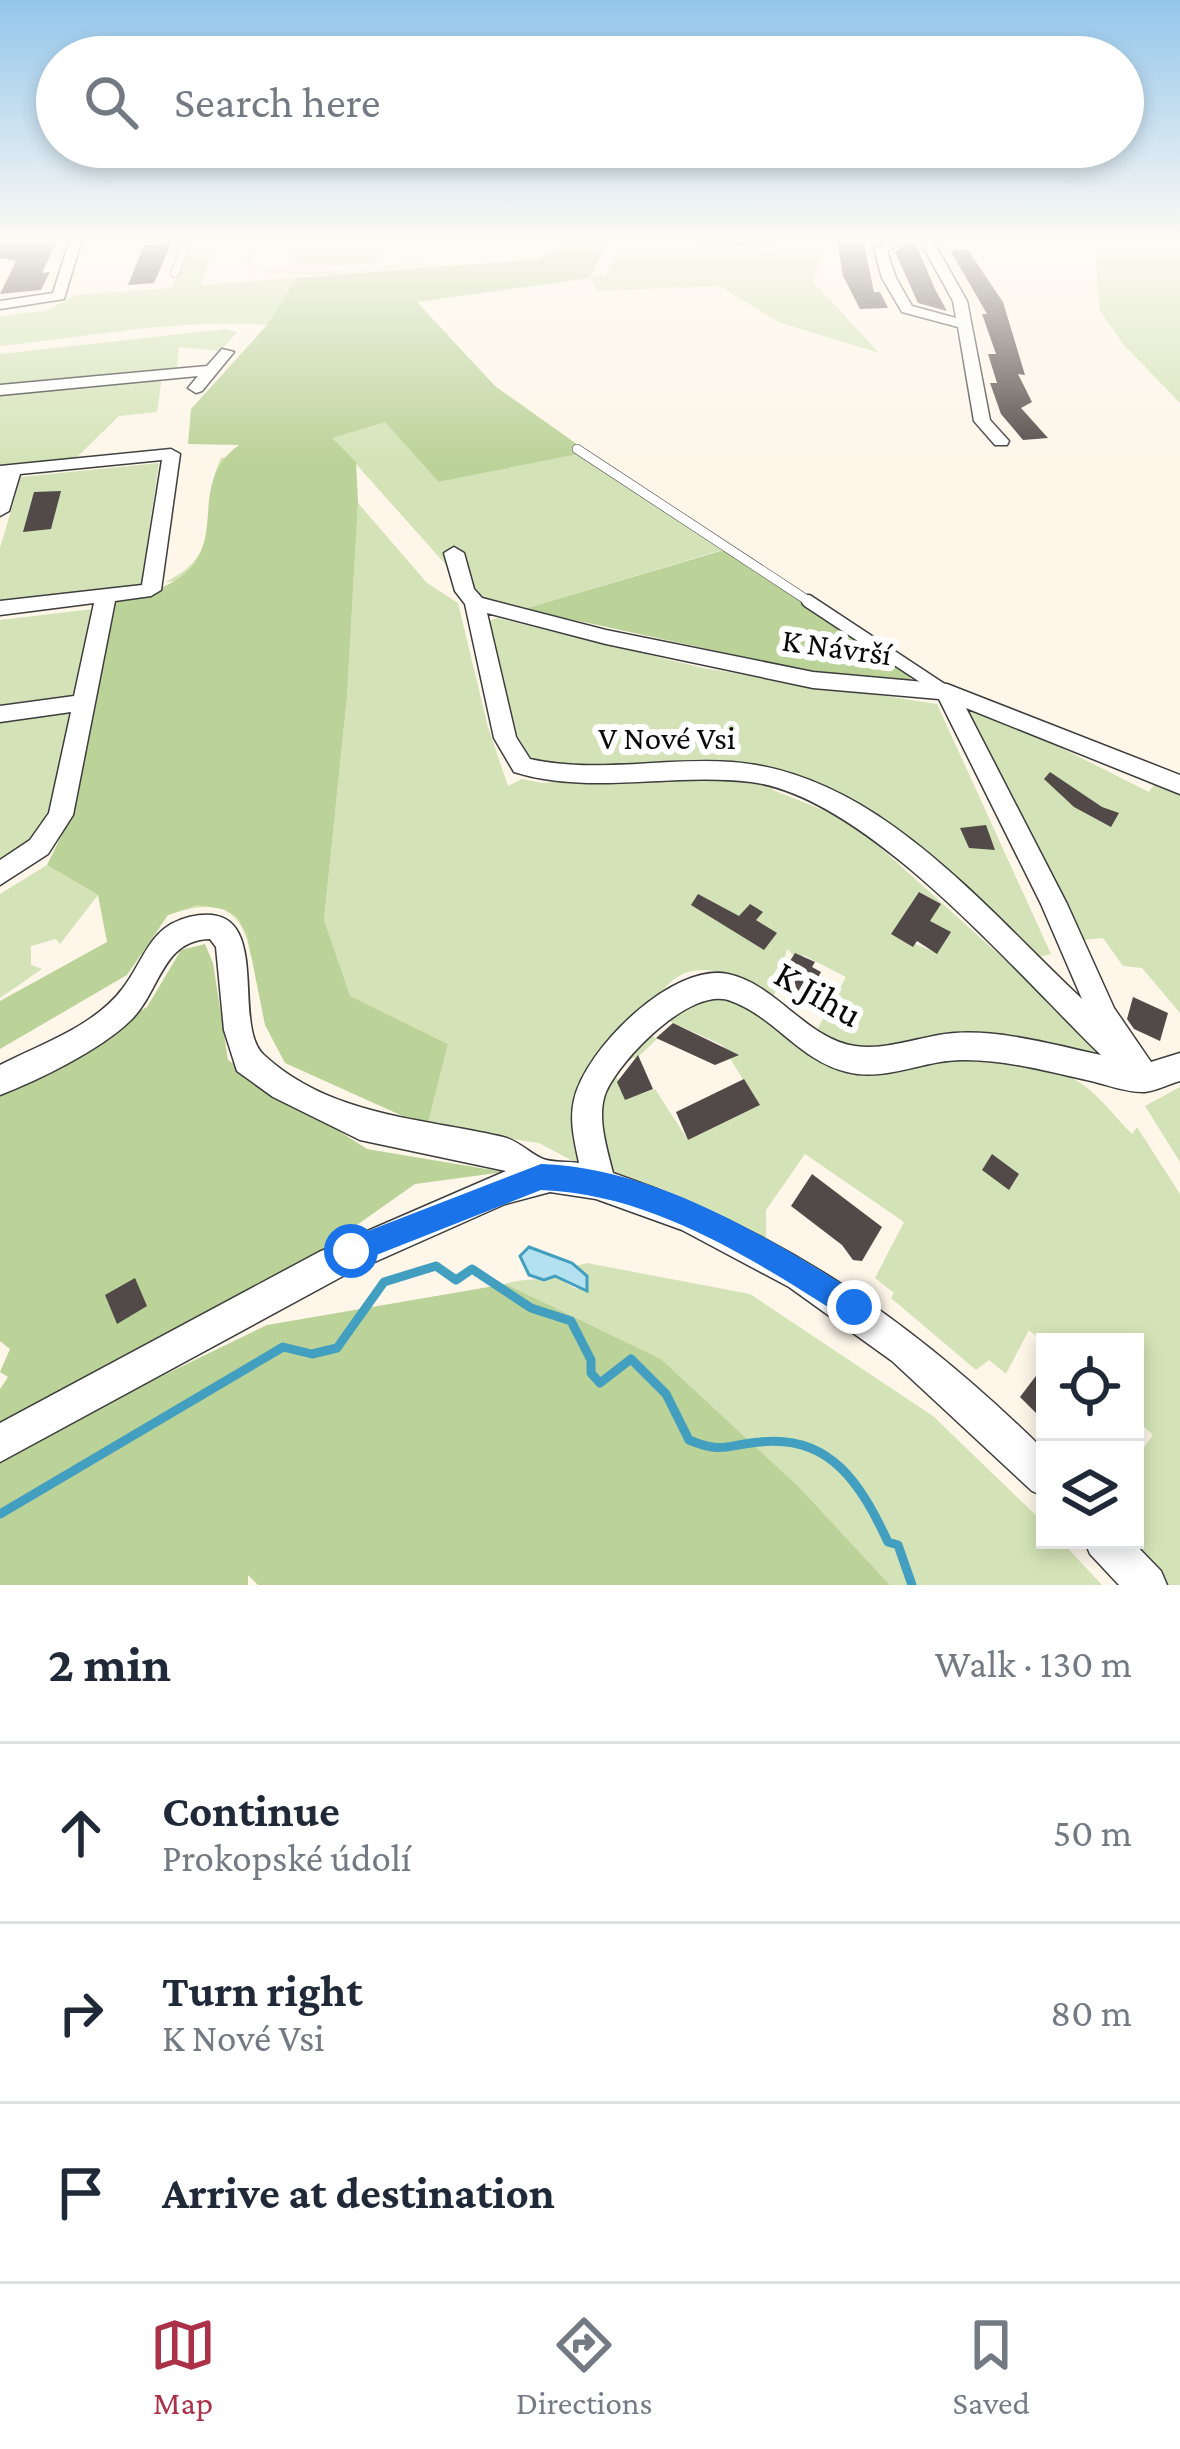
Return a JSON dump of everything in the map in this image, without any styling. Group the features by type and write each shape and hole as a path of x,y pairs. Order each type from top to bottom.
{"street":[{"path":"922,313 966,325"},
{"path":"962,313 982,421 1001,441"},
{"path":"196,388 227,352"},
{"path":"0,390 212,370"},
{"path":"0,511 7,471 171,454 151,590 0,608"},
{"name":"V Nové Vsi","path":"454,553 465,591 475,603 506,738 522,766 550,775 663,768 745,772 805,787 840,804 932,874 1144,1078"},
{"path":"0,874 39,847 61,815 106,596"},
{"name":"K Návrší","path":"475,603 606,638 813,680 947,692 1180,785"},
{"path":"947,692 1054,904 1103,1017 1144,1078 1180,1067"},
{"path":"0,714 86,702"},
{"path":"0,1081 120,1012 142,984 155,950 177,932 198,925 216,926 229,942 238,1030 247,1061 284,1088 360,1125 508,1154 541,1177"},
{"name":"K Jihu","path":"600,1184 587,1120 590,1090 614,1055 670,1004 691,990 712,984 738,990 830,1052 862,1061 964,1046 1144,1078"},
{"path":"0,1443 351,1251 541,1177 600,1184 667,1206 758,1247 854,1307 981,1411 1036,1469"},
{"path":"1113,1549 1147,1585"}],"lane":[{"path":"577,449 947,692"}],"green space":[{"path":"274,313 267,325 167,326 0,346 0,316"},
{"path":"274,313 427,313 495,386 588,452 439,482 385,422 332,438 356,462 358,503 347,697 324,920 350,996 448,1044 427,1127 285,1063 265,1025 247,935 237,917 224,909 197,905 168,915 127,975 0,1049 0,1001 107,942 98,895 47,865 74,810 115,601 159,589 186,572 200,553 211,486 220,465 239,445 188,444 191,409"},
{"path":"763,313 842,313 879,353 778,322"},
{"path":"1101,313 1180,313 1180,403 1123,344"},
{"path":"226,329 237,332 220,351 179,347 177,368 0,385 0,354"},
{"path":"162,377 157,412 119,416 76,458 0,466 0,393"},
{"path":"385,421 440,482 576,454 722,550 524,609 480,603 356,464 251,957 241,926 224,910 200,907 168,915 210,580 165,582 185,570 204,543 221,458 331,438"},
{"path":"159,463 141,585 0,601 0,548 21,477"},
{"path":"358,503 427,583 458,603 488,727 508,786 522,779 543,783 664,770 774,781 773,790 833,814 871,839 1096,1042 1102,1056 1093,1059 954,1036 864,1055 847,1054 813,1037 846,977 803,955 799,961 787,949 784,961 788,964 772,999 720,972 691,971 678,977 663,991 645,1031 657,1039 639,1056 612,1066 626,1099 655,1089 688,1140 759,1106 722,1045 667,1020 685,990 711,985 751,999 800,1045 839,1068 873,1070 947,1054 1006,1056 1063,1073 1093,1093 1132,1134 1137,1127 1180,1194 1180,1585 1166,1585 1132,1549 1144,1549 1144,1447 1153,1435 1144,1426 1144,1333 1036,1336 1029,1330 1006,1374 989,1360 976,1370 891,1298 894,1293 875,1278 904,1222 805,1154 766,1210 766,1238 539,1143 427,1127 448,1044 349,996 324,920 347,697","holes":["920,892 940,904 923,931 932,936 939,926 950,933 937,953 892,934"]},
{"path":"724,550 917,669 908,682 813,672 524,609"},
{"path":"93,609 76,697 0,707 0,620"},
{"path":"498,618 703,668 937,704 1051,954 1034,958 872,816 718,763 574,767 531,758 511,725 486,621"},
{"path":"969,708 986,710 1149,792 1157,780 1180,790 1180,1013 1142,968 1123,966 1103,938 1073,941 965,713"},
{"path":"73,712 48,825 0,868 0,722"},
{"path":"47,865 98,895 60,944 56,939 31,946 31,965 42,969 0,998 0,894"},
{"path":"205,944 213,963 228,1060 367,1149 504,1172 415,1184 266,1289 0,1426 0,1389 8,1377 0,1372 10,1349 0,1341 0,1096 147,1007 181,950"},
{"path":"1180,1087 1180,1162 1145,1106"},
{"path":"587,1263 750,1294 933,1416 1036,1515 1036,1549 1068,1549 1102,1585 890,1585 798,1486 661,1359 506,1284 555,1276 576,1289 589,1283 576,1266"},
{"path":"506,1284 661,1359 798,1486 890,1585 258,1585 248,1575 248,1585 0,1585 0,1462 41,1435 267,1325"}],"water":[{"path":"529,1247 572,1263 587,1276 587,1291 555,1276 544,1280 529,1275 520,1256"}],"building":[{"path":"1006,313 1025,375 1018,374 1032,402 1021,408 1048,438 1023,440 1001,414 990,383 997,383 988,354 996,354 982,314"},
{"path":"61,491 51,529 23,532 34,492"},
{"path":"1050,772 1119,813 1111,827 1074,807 1044,779"},
{"path":"986,825 995,850 969,848 960,828"},
{"path":"919,892 941,904 930,921 951,932 937,954 917,941 913,947 891,934"},
{"path":"698,894 739,916 750,904 763,912 756,920 777,933 764,950 691,905"},
{"path":"795,953 815,962 812,967 821,972 808,996 778,980"},
{"path":"1133,997 1168,1013 1160,1041 1134,1029 1127,1019"},
{"path":"673,1023 739,1055 715,1065 656,1038"},
{"path":"638,1055 653,1089 625,1100 617,1082"},
{"path":"744,1079 760,1105 688,1140 676,1112"},
{"path":"992,1154 1019,1174 1009,1190 982,1170"},
{"path":"812,1174 882,1227 862,1261 853,1260 842,1245 791,1206"},
{"path":"135,1278 147,1306 117,1324 105,1295"},
{"path":"1036,1376 1036,1413 1020,1397"}],"waterway":[{"path":"0,1514 283,1347 312,1354 337,1348 384,1282 436,1266 456,1280 472,1269 531,1308 571,1321 591,1360 591,1373 600,1383 631,1359 666,1394 689,1440 717,1448 785,1442 825,1455 854,1483 888,1542 898,1545 912,1585"}],"route":[{"path":"351,1251 541,1177 556,1177 600,1184 667,1206 758,1247 854,1307"}]}
